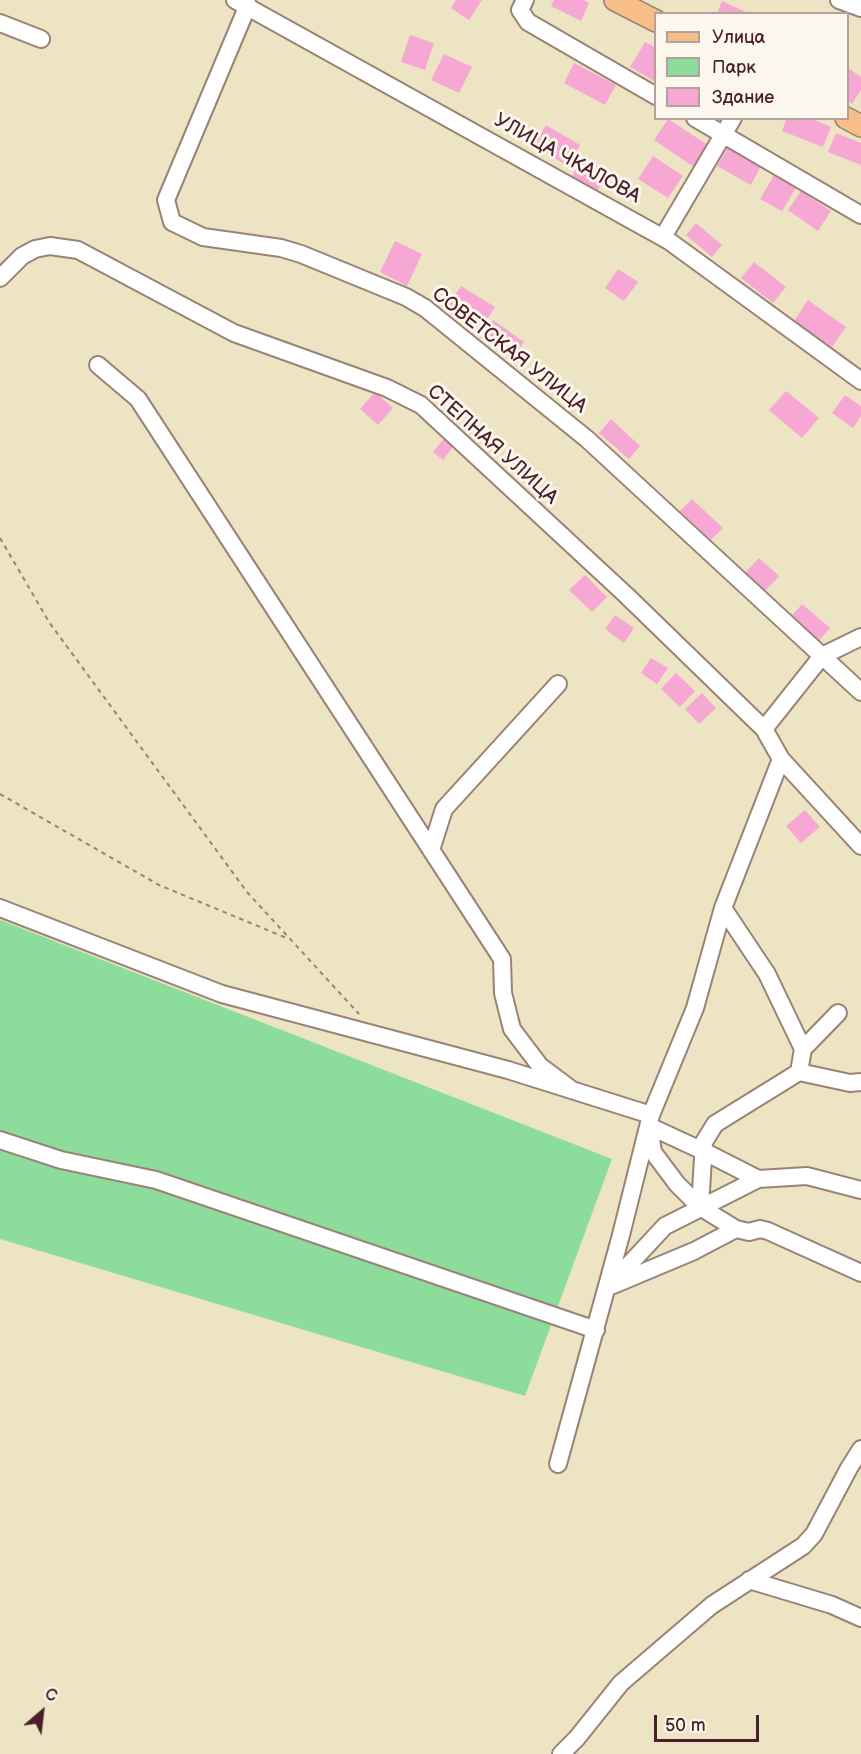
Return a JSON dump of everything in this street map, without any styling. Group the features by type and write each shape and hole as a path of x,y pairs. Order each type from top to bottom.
{"main road":[{"path":"615,0 654,20"}],"street":[{"path":"525,0 520,10 528,22 654,95"},
{"path":"839,0 861,8"},
{"name":"УЛИЦА ЧКАЛОВА","path":"242,3 663,237 861,381"},
{"name":"СОВЕТСКАЯ УЛИЦА","path":"242,3 166,200 172,222 203,237 281,248 301,254 406,297 425,308 587,439 861,692"},
{"path":"0,23 41,39"},
{"path":"698,120 861,215"},
{"path":"663,237 732,120"},
{"name":"СТЕПНАЯ УЛИЦА","path":"0,278 22,256 35,249 50,246 78,250 234,333 387,387 421,405 626,595 764,729 781,759 861,846"},
{"path":"98,365 138,399 502,960 502,993 512,1029 540,1066 572,1090"},
{"path":"764,729 822,656 861,638"},
{"path":"431,850 444,809 558,684"},
{"path":"558,1464 596,1330 650,1120 695,1008 723,908 781,759"},
{"path":"0,908 222,994 508,1070 572,1090 650,1120 758,1179"},
{"path":"723,908 767,974 803,1049"},
{"path":"798,1072 803,1049 838,1013"},
{"path":"700,1207 704,1142 715,1124 798,1072 850,1083 861,1082"},
{"path":"650,1120 653,1152 677,1184 700,1207 736,1228 749,1232 760,1229 768,1231 861,1273"},
{"path":"0,1140 60,1160 156,1180 596,1330"},
{"path":"607,1287 665,1226 758,1179 807,1176 861,1190"},
{"path":"607,1287 694,1251 736,1228"},
{"path":"561,1754 577,1738 621,1683 712,1605 803,1546 814,1534 861,1449"},
{"path":"749,1580 832,1605 861,1617"}],"path":[{"path":"0,538 49,622 247,892 379,1036"},
{"path":"0,794 159,885 291,940"}],"green space":[{"path":"0,920 612,1159 525,1396 0,1239"}],"building":[{"path":"456,0 482,0 469,20 451,8"},
{"path":"554,0 583,0 589,3 581,21 551,6"},
{"path":"722,1 746,12 718,12"},
{"path":"410,35 434,43 425,70 401,62"},
{"path":"645,42 654,47 654,81 630,67"},
{"path":"444,54 472,67 459,93 431,80"},
{"path":"574,63 616,85 605,105 564,83"},
{"path":"849,69 861,77 861,90 852,104 849,102"},
{"path":"670,120 708,145 694,167 654,140"},
{"path":"786,120 815,120 831,127 823,147 782,131"},
{"path":"546,125 580,145 568,166 534,146"},
{"path":"836,133 861,143 861,165 828,152"},
{"path":"728,147 761,166 751,185 717,166"},
{"path":"653,156 683,176 668,198 638,179"},
{"path":"582,158 608,172 598,190 572,176"},
{"path":"774,175 796,188 782,211 760,199"},
{"path":"801,191 831,211 818,231 788,210"},
{"path":"696,223 722,245 712,257 686,235"},
{"path":"395,241 422,254 407,286 380,272"},
{"path":"754,262 786,287 773,303 741,278"},
{"path":"618,269 638,282 624,301 605,288"},
{"path":"461,286 495,307 479,332 445,310"},
{"path":"808,300 846,327 832,347 794,321"},
{"path":"493,320 524,342 512,359 481,337"},
{"path":"786,391 819,418 802,438 769,410"},
{"path":"375,392 393,408 378,425 360,409"},
{"path":"845,395 861,406 861,416 853,428 832,413"},
{"path":"611,419 640,446 629,459 599,433"},
{"path":"446,436 455,444 443,460 433,452"},
{"path":"692,499 723,528 711,540 680,511"},
{"path":"759,558 779,576 764,592 744,574"},
{"path":"585,575 607,597 592,612 569,590"},
{"path":"802,604 830,628 817,643 789,619"},
{"path":"615,615 634,628 624,643 605,629"},
{"path":"651,658 668,668 657,684 641,673"},
{"path":"676,673 695,691 680,707 661,689"},
{"path":"702,693 716,708 699,724 685,709"},
{"path":"805,810 820,827 801,843 786,826"}]}
